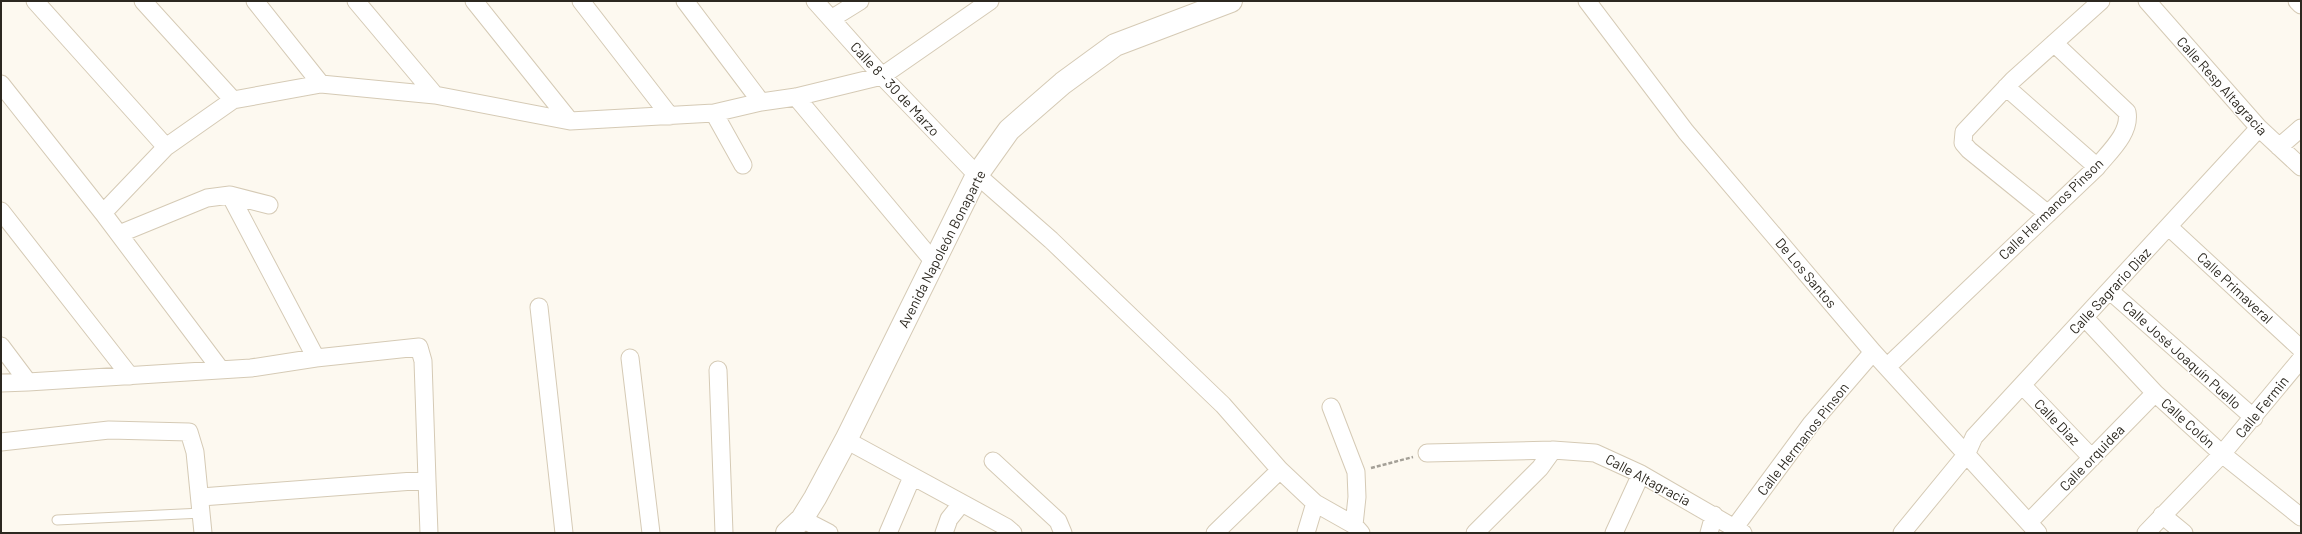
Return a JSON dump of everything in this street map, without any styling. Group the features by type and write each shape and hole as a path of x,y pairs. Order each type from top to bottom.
{"main road":[{"name":"Avenida Napoleón Bonaparte","path":"795,526 846,440 977,175 1009,130 1063,83 1115,46 1232,1"}],"street":[{"path":"36,1 166,147"},
{"path":"143,1 233,100"},
{"path":"255,1 321,84"},
{"path":"356,1 435,95"},
{"path":"474,1 570,121"},
{"path":"581,1 670,116"},
{"path":"685,1 761,102"},
{"name":"Calle 8 - 30 de Marzo","path":"815,1 882,76 977,175 1051,240 1223,405 1280,470 1315,503 1357,529"},
{"path":"831,19 860,1"},
{"path":"103,213 166,147 233,100 321,84 435,95 570,121 714,113 761,102 796,97 882,76 990,1"},
{"name":"De Los Santos","path":"1586,1 1686,132 1873,352 2033,528"},
{"path":"2048,214 1963,143 1964,132 2006,87 2100,1"},
{"name":"Calle Resp Altagracia","path":"2147,1 2259,128 2301,167"},
{"path":"2297,1 2301,5"},
{"name":"Calle Hermanos Pinson","path":"1887,367 2096,167 2123,133 2129,122 2127,112 2054,43"},
{"path":"1,84 103,213 221,370"},
{"path":"2006,87 2096,167"},
{"path":"796,97 934,262"},
{"path":"714,113 743,165"},
{"name":"Calle Sagrario Diaz","path":"1902,533 1966,455 1974,437 2023,386 2259,128"},
{"path":"2279,147 2301,128"},
{"path":"119,234 207,198 230,196 269,205"},
{"path":"230,196 316,358"},
{"path":"1,211 130,376"},
{"name":"Calle Primaveral","path":"2169,227 2301,349"},
{"name":"Calle José Joaquín Puello","path":"2110,291 2254,418"},
{"path":"539,307 564,533"},
{"name":"Calle Colón","path":"2085,318 2155,393 2222,454 2301,517"},
{"path":"1,346 28,382"},
{"path":"1,383 251,368 316,358 420,347 423,361 429,533"},
{"name":"Calle Hermanos Pinson","path":"1739,530 1811,424 1873,352"},
{"path":"630,358 651,533"},
{"name":"Calle Fermin","path":"2146,533 2222,454 2254,418 2301,359"},
{"path":"718,370 724,533"},
{"name":"Calle Diaz","path":"2023,386 2092,458"},
{"name":"Calle orquidea","path":"2033,528 2092,458 2155,393"},
{"path":"1331,407 1356,472 1357,529"},
{"path":"1,442 109,430 189,432 195,452 203,533"},
{"path":"846,440 961,504 1006,527 1013,533"},
{"path":"1474,533 1540,468 1553,450"},
{"name":"Calle Altagracia","path":"1427,453 1553,450 1595,453 1640,474 1739,530"},
{"path":"993,461 1058,521 1063,533"},
{"path":"1215,533 1280,470"},
{"path":"1614,533 1640,474"},
{"path":"888,533 912,477"},
{"path":"201,505 427,480"},
{"path":"1306,533 1315,503"},
{"path":"944,533 949,519 961,504"},
{"path":"2162,515 2184,533"},
{"path":"1709,533 1714,516"},
{"path":"795,526 829,533"}],"lane":[{"path":"57,520 201,505"}],"path":[{"path":"1356,472 1427,453"}]}
